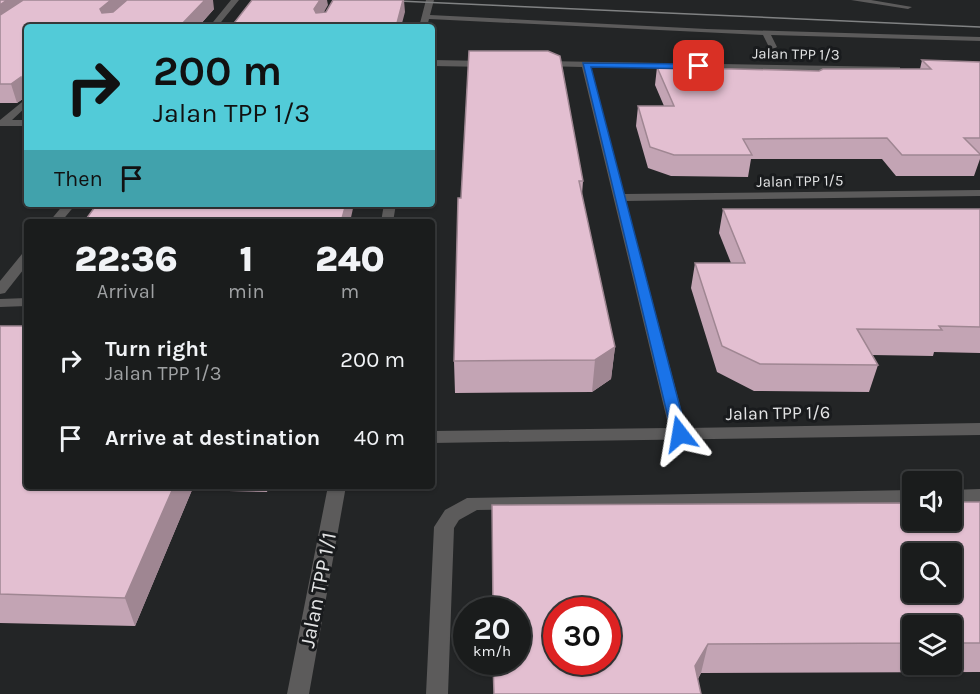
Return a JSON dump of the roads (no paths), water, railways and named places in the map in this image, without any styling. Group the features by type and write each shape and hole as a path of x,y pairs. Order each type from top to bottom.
{"street":[{"path":"215,24 235,0"},
{"path":"424,24 429,0"},
{"path":"855,0 908,7"},
{"path":"425,17 980,39"},
{"path":"765,32 773,47"},
{"path":"435,63 503,64"},
{"name":"Jalan TPP 1/3","path":"527,64 656,66 746,72 761,67 911,69"},
{"path":"586,65 680,434"},
{"path":"656,66 659,78"},
{"path":"761,67 773,78"},
{"path":"2,123 24,104"},
{"path":"2,123 24,123"},
{"name":"Jalan TPP 1/5","path":"620,198 980,193"},
{"path":"58,219 68,207"},
{"path":"0,290 24,261"},
{"path":"0,303 24,302"},
{"name":"Jalan TPP 1/6","path":"435,437 977,433"},
{"name":"Jalan TPP 1/1","path":"298,694 336,489"},
{"path":"962,497 980,496"},
{"path":"437,694 444,527 452,515 474,503 902,497"}],"tram line":[{"path":"376,0 980,27"}]}
